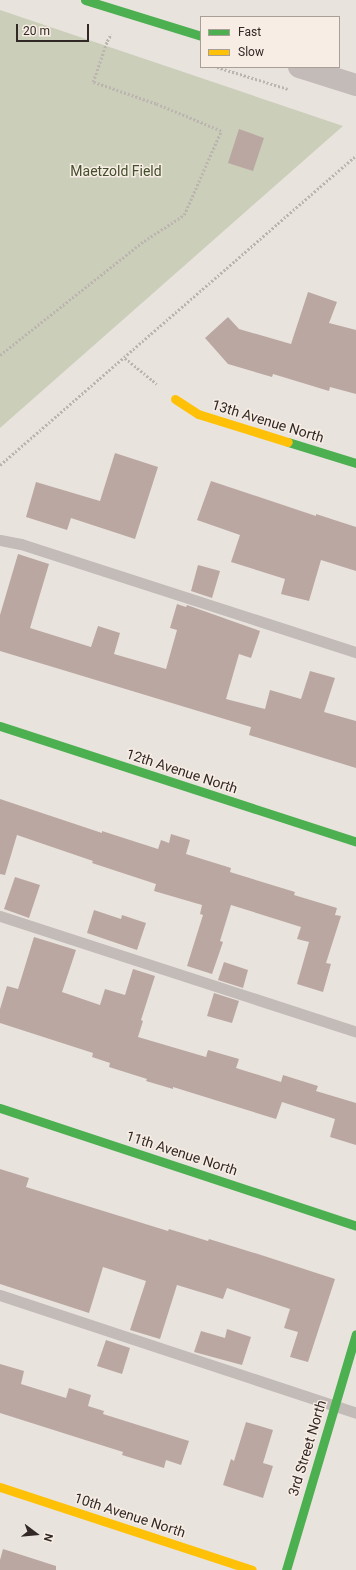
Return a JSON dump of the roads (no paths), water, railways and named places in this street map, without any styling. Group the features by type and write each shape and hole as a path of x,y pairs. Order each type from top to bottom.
{"street":[{"path":"85,0 200,36"},
{"path":"302,68 356,85"},
{"name":"13th Avenue North","path":"175,399 198,414 356,463"},
{"name":"12th Avenue North","path":"0,726 356,842"},
{"name":"11th Avenue North","path":"0,1108 356,1226"},
{"name":"3rd Street North","path":"286,1570 356,1334"},
{"name":"10th Avenue North","path":"0,1487 252,1570"}],"lane":[{"path":"0,540 21,544 356,652"},
{"path":"0,916 356,1032"},
{"path":"0,1295 356,1413"}],"park label":[{"name":"Maetzold Field","path":"116,171"}]}
